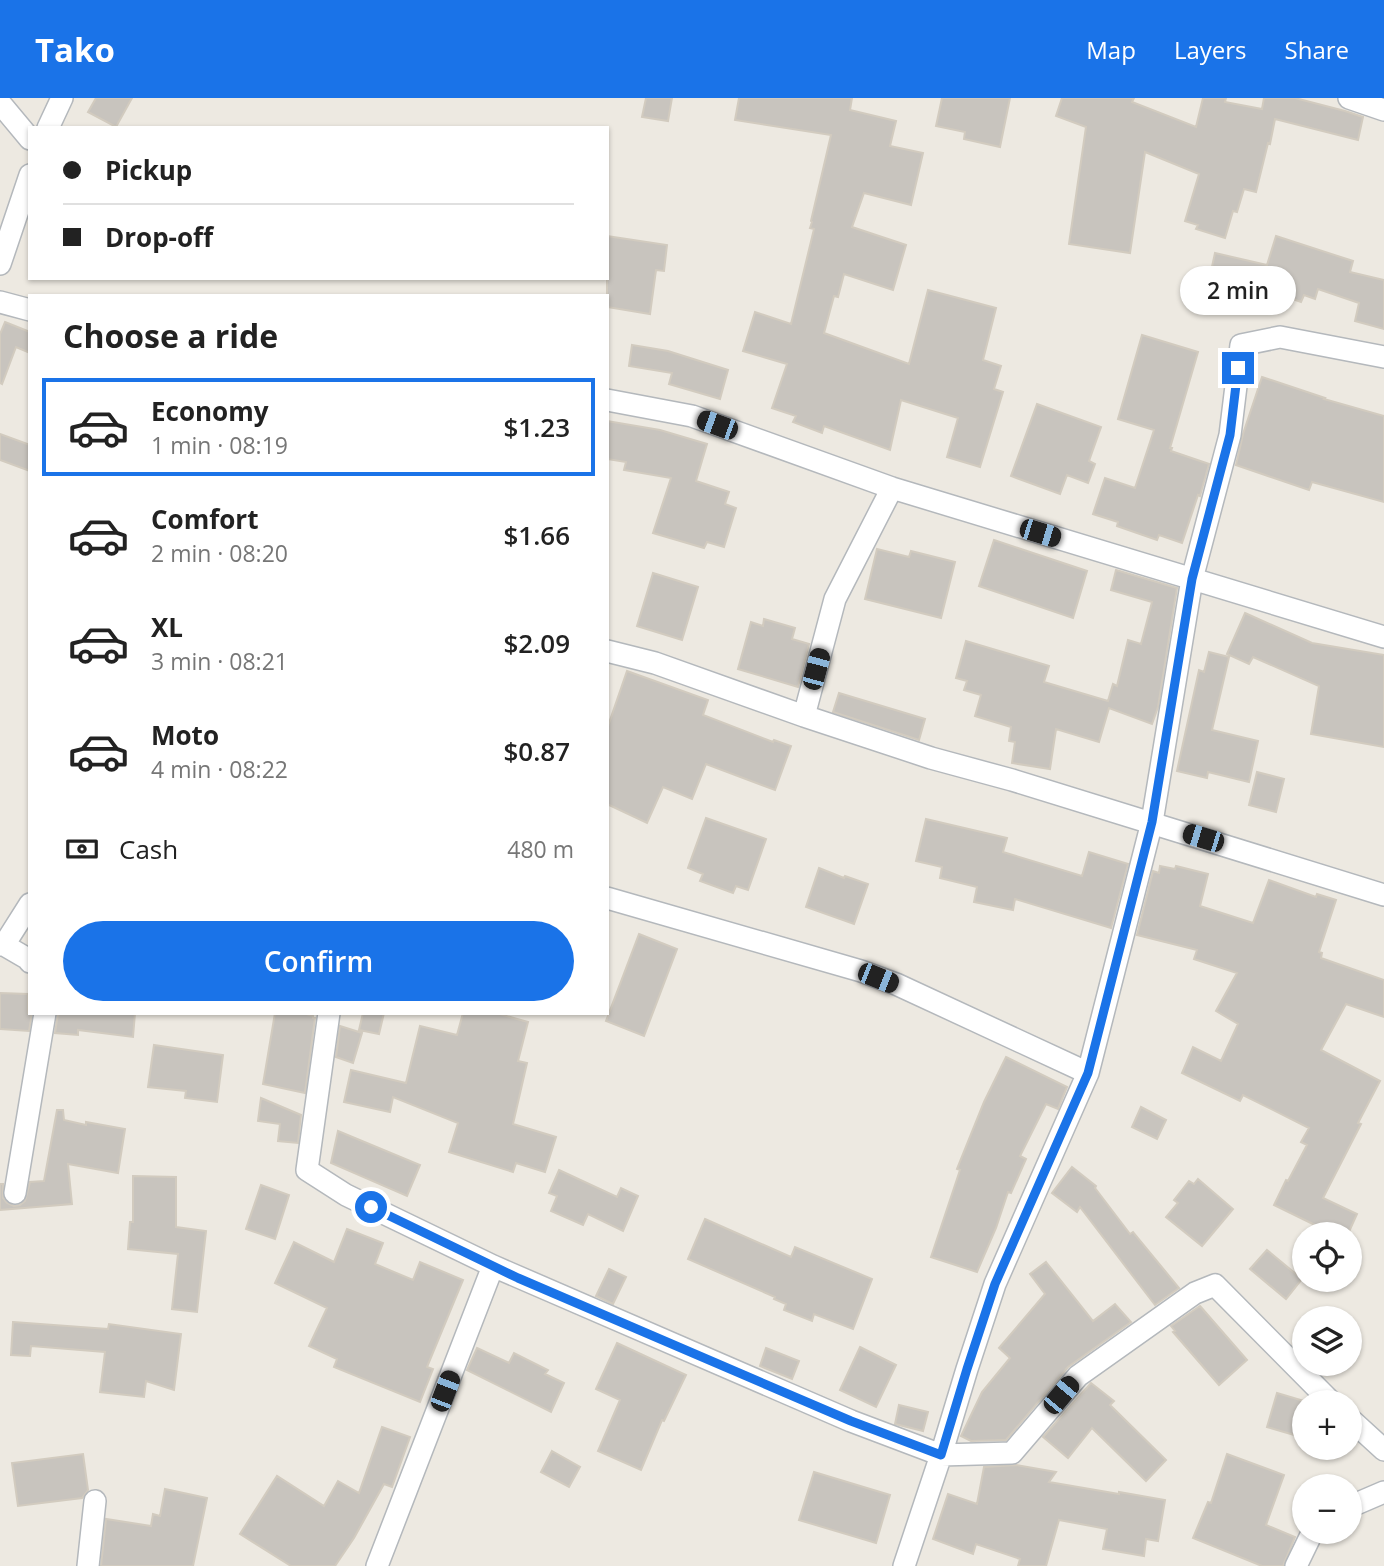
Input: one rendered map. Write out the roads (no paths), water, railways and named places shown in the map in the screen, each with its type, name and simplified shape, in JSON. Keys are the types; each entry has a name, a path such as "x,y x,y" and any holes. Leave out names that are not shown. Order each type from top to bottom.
{"street":[{"path":"49,126 62,98"},
{"path":"1349,98 1384,110"},
{"path":"0,103 28,137"},
{"path":"0,264 28,181"},
{"path":"0,302 28,309"},
{"path":"904,1566 995,1284 1088,1073 1152,822 1192,579 1230,435 1241,345 1280,337 1384,357"},
{"path":"609,400 692,415 892,488 1384,637"},
{"path":"804,716 835,598 892,488"},
{"path":"609,652 655,663 931,758 1152,822 1384,895"},
{"path":"609,899 861,971 896,984 1088,1073"},
{"path":"28,907 2,945 28,959"},
{"path":"15,1193 45,1015"},
{"path":"329,1015 307,1170 346,1195 493,1266 851,1421 941,1455 1012,1453 1078,1376 1195,1293 1215,1285 1318,1390"},
{"path":"377,1566 493,1266"},
{"path":"1362,1430 1384,1450"},
{"path":"1362,1501 1384,1492"},
{"path":"88,1566 95,1501"},
{"path":"1296,1566 1307,1544"}]}
